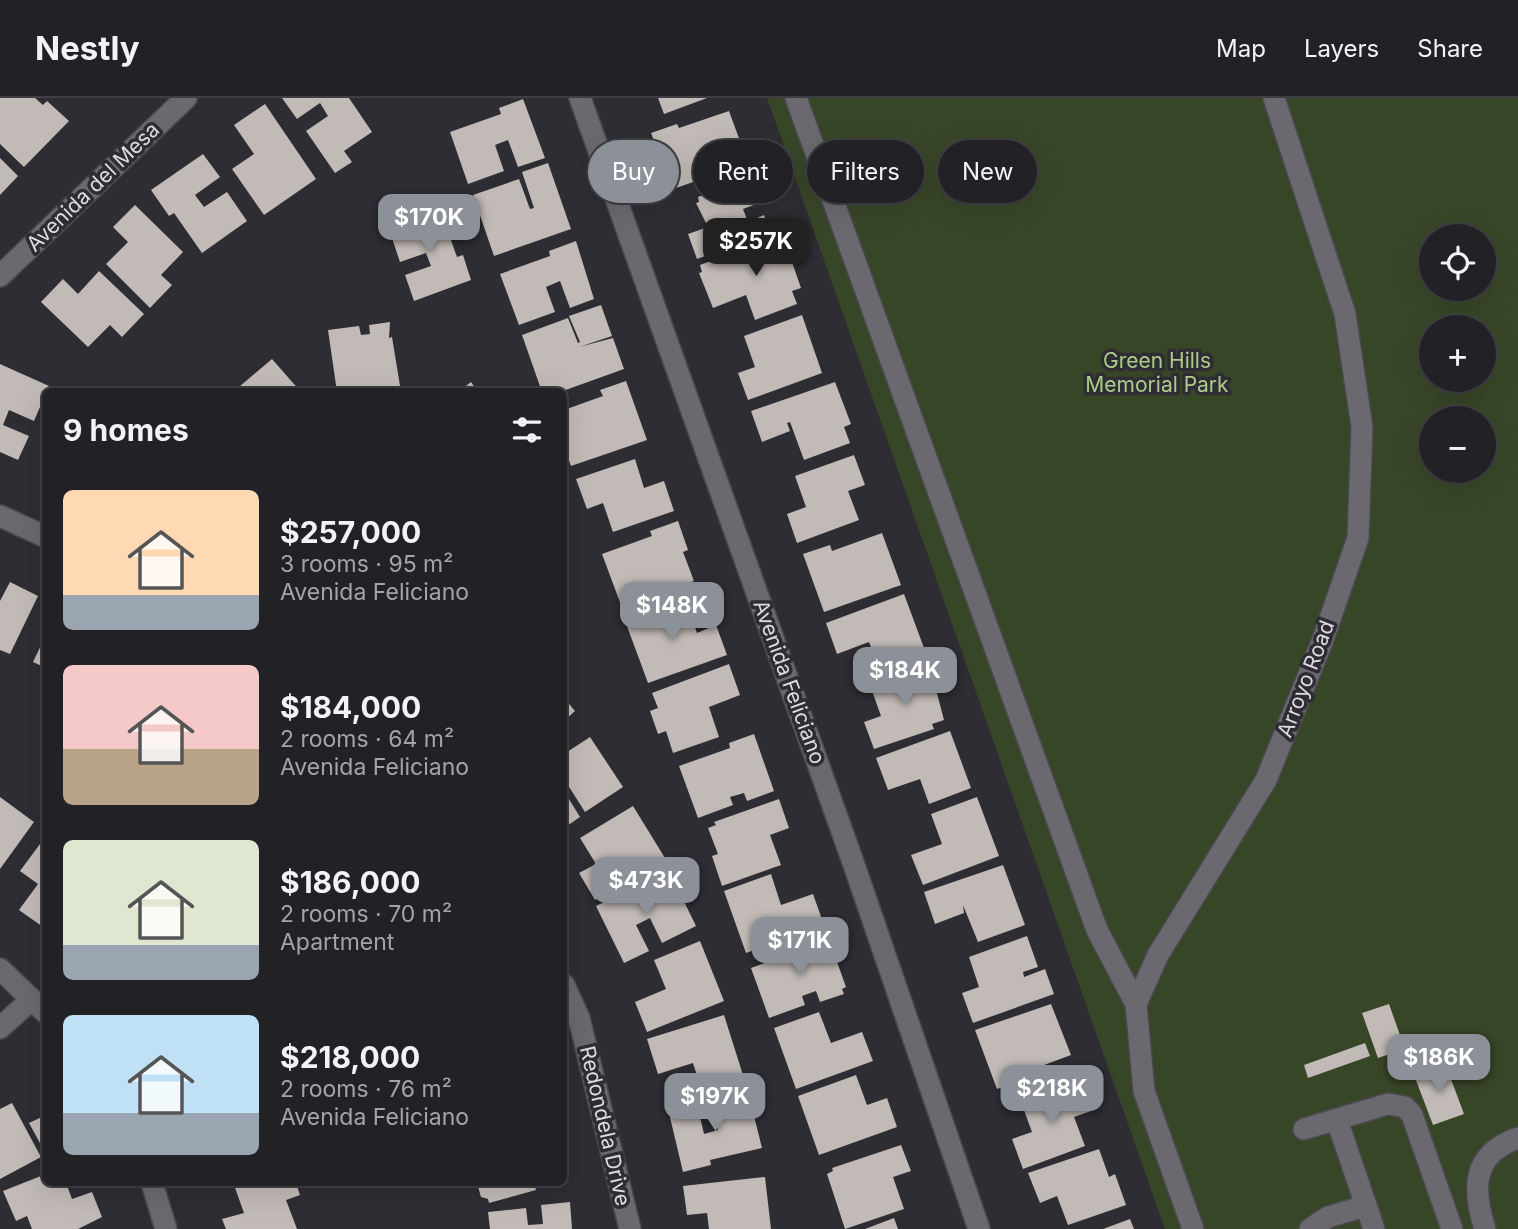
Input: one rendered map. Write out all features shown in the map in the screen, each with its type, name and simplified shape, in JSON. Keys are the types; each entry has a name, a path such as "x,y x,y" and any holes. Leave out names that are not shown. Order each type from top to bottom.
{"street":[{"name":"Avenida del Mesa","path":"0,275 186,98"},
{"name":"Avenida Feliciano","path":"580,98 849,849 979,1229"},
{"path":"796,98 1097,930 1136,1004"},
{"name":"Arroyo Road","path":"1194,1229 1144,1091 1136,1004 1158,955 1266,780 1322,642 1358,538 1362,427 1345,314 1274,98"},
{"path":"0,516 42,535"},
{"path":"0,969 39,1006 0,1028"},
{"name":"Redondela Drive","path":"567,991 579,1017 629,1229"},
{"path":"1304,1129 1388,1104 1405,1108 1412,1115 1452,1229"},
{"path":"1337,1119 1364,1206 1374,1229"},
{"path":"1485,1229 1477,1198 1478,1175 1485,1160 1510,1141"},
{"path":"153,1186 166,1229"},
{"path":"1310,1229 1328,1217 1364,1206"}],"green space":[{"name":"Green Hills Memorial Park","path":"767,98 1518,98 1518,1229 1165,1229 793,172 793,140 782,140"}],"building":[{"path":"0,98 35,98 43,105 47,101 69,121 24,167 0,144"},
{"path":"282,98 349,98 372,132 344,151 352,162 335,173 306,131 328,116 320,103 297,119"},
{"path":"658,98 707,98 664,114"},
{"path":"523,99 545,158 518,167 508,140 495,145 504,171 468,184 450,132 501,114 499,108"},
{"path":"265,104 316,179 264,215 232,169 254,154 234,125"},
{"path":"729,111 740,140 693,140 693,182 679,187 679,140 654,140 651,133 677,124 679,128"},
{"path":"203,154 220,177 195,195 204,207 227,192 247,221 202,253 174,213 169,216 151,190"},
{"path":"0,158 18,176 0,195"},
{"path":"548,163 571,229 494,256 473,195 519,179 530,209 534,208 522,172"},
{"path":"696,203 759,203 743,209 748,222 764,215 770,232 697,259 688,234 708,227"},
{"path":"135,205 183,252 161,275 172,285 150,308 106,264 128,242 113,227"},
{"path":"439,207 457,257 463,255 471,280 414,301 405,275 431,266 426,253 400,262 388,226"},
{"path":"793,233 802,258 792,262 801,288 792,291 797,304 755,320 746,295 713,308 699,273 702,272 700,265 727,255 730,263 764,250 762,244"},
{"path":"576,241 594,299 570,308 560,281 546,287 555,312 519,325 500,274 550,256 549,251"},
{"path":"99,271 144,314 122,337 110,325 88,347 41,302 63,279 78,294"},
{"path":"601,305 612,336 579,347 613,338 624,369 567,389 541,388 522,335 568,318 578,343 580,342 569,316"},
{"path":"802,315 822,373 748,400 738,373 755,367 744,336"},
{"path":"390,322 389,338 392,337 400,388 336,388 328,330 359,326 361,335 370,334 369,325"},
{"path":"272,359 297,388 238,388"},
{"path":"0,364 49,386 42,388 42,402 34,421 9,410 3,425 29,436 18,460 0,452"},
{"path":"626,381 647,440 571,466 567,455 567,409 603,396 600,390"},
{"path":"471,382 475,388 463,388"},
{"path":"835,382 851,424 844,427 850,443 804,460 790,422 787,423 790,431 762,442 751,411"},
{"path":"854,455 865,485 848,491 859,520 797,543 787,514 806,507 795,476"},
{"path":"635,459 644,488 664,481 674,511 613,532 603,503 587,509 576,479"},
{"path":"678,521 688,550 683,552 694,581 621,605 602,554 652,536 650,531"},
{"path":"882,533 901,585 824,612 803,554 830,545 832,551"},
{"path":"10,582 38,596 10,654 0,650 0,601"},
{"path":"904,594 927,656 881,673 869,642 837,654 826,623"},
{"path":"686,603 697,633 716,625 727,655 648,683 624,618 641,612 643,618"},
{"path":"42,643 42,666 33,662"},
{"path":"929,663 944,720 932,724 934,729 874,749 864,722 881,716 870,685"},
{"path":"729,664 740,695 709,707 719,737 673,753 666,731 658,734 650,711 658,708 652,693"},
{"path":"567,702 575,711 567,718"},
{"path":"950,731 971,788 929,804 920,779 888,790 876,758"},
{"path":"754,734 774,791 747,801 744,793 730,797 733,805 698,818 679,766 730,748 729,743"},
{"path":"590,737 623,787 585,812 567,784 567,752"},
{"path":"567,796 580,817 567,826"},
{"path":"0,797 34,822 0,869"},
{"path":"977,797 999,856 923,885 911,855 942,844 931,814"},
{"path":"779,799 789,828 770,835 781,865 722,886 712,856 718,854 708,828 716,825 714,822"},
{"path":"633,806 665,858 595,900 579,873 596,864 580,838"},
{"path":"40,844 42,845 42,926 19,910 38,884 20,871"},
{"path":"1003,865 1025,925 978,942 963,905 964,913 935,924 924,892"},
{"path":"771,874 781,905 813,894 824,925 746,953 724,891"},
{"path":"662,875 665,880 672,877 696,926 662,943 650,918 636,925 649,951 624,963 596,906 621,894 624,900 649,888 646,883"},
{"path":"827,934 846,987 842,989 844,994 820,1002 816,991 802,996 805,1005 769,1018 751,968 787,955 801,948 799,944"},
{"path":"1027,936 1038,967 1023,972 1024,977 1045,969 1054,994 973,1023 962,993 979,987 969,957"},
{"path":"700,941 724,1001 647,1032 635,1002 666,989 654,960"},
{"path":"1051,1004 1071,1055 1020,1074 1022,1080 997,1089 975,1030"},
{"path":"1389,1004 1405,1049 1378,1058 1362,1013"},
{"path":"819,1012 831,1043 862,1032 873,1061 796,1089 774,1028"},
{"path":"724,1015 743,1075 701,1088 693,1063 658,1074 647,1039"},
{"path":"1365,1043 1370,1056 1308,1078 1304,1065"},
{"path":"1445,1063 1464,1114 1433,1125 1414,1075"},
{"path":"856,1075 867,1105 887,1098 897,1127 819,1155 798,1096"},
{"path":"1080,1080 1091,1111 1074,1117 1085,1146 1023,1169 1012,1139 1032,1132 1021,1102"},
{"path":"749,1096 762,1148 710,1160 711,1165 683,1172 669,1113 697,1104 704,1134 718,1130 712,1104"},
{"path":"12,1103 41,1157 0,1179 0,1109"},
{"path":"42,1117 42,1147 29,1123"},
{"path":"901,1145 911,1171 893,1177 904,1209 845,1229 827,1174 833,1171 832,1168"},
{"path":"1099,1149 1109,1177 1115,1174 1126,1205 1068,1225 1057,1196 1040,1203 1028,1173"},
{"path":"42,1176 42,1186 67,1186 72,1199 92,1192 102,1217 78,1229 32,1229 27,1216 16,1221 3,1191"},
{"path":"765,1177 771,1229 709,1229 707,1213 687,1215 683,1186"},
{"path":"234,1186 297,1186 300,1195 286,1200 297,1229 226,1229 222,1219 244,1213"},
{"path":"478,1186 535,1186 536,1190 489,1203 488,1199 481,1197"},
{"path":"570,1202 572,1229 490,1229 488,1212 526,1208 528,1225 543,1224 541,1205"},
{"path":"894,1218 898,1229 865,1229"},
{"path":"1130,1219 1134,1229 1103,1229"}]}
